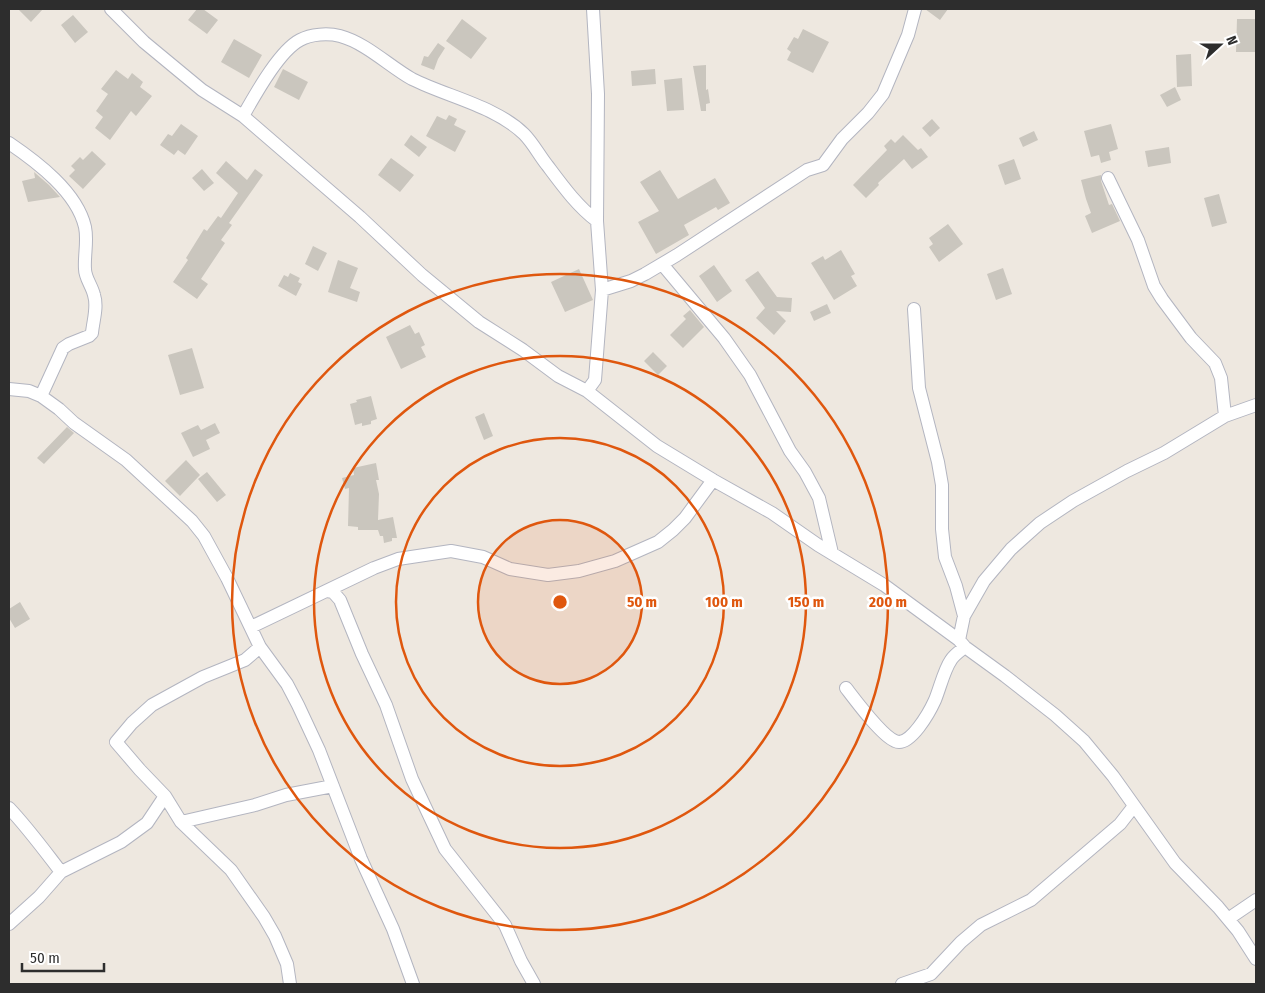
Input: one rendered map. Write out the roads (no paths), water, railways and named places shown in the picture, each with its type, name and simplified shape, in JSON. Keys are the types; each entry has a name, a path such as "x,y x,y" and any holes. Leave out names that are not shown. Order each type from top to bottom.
{"street":[{"path":"111,9 144,42 202,90 243,116 360,217 422,275 478,322 523,350 558,376 587,391 657,446 712,480 772,513 884,585 1005,676 1084,740 1175,863 1228,919 1256,959"},
{"path":"587,391 595,380 602,290 598,221 598,94 593,9"},
{"path":"602,290 631,281 662,264 774,191 798,178 807,170 822,165 842,139 868,113 883,94 908,35 914,9"},
{"path":"243,116 271,72 290,47 300,40 315,36 330,34 341,36 356,43 414,79 463,99 511,124 524,134 585,211 598,221"},
{"path":"9,143 24,153 49,175 72,199 80,211 87,243 85,272 95,297 92,333 64,348 41,396"},
{"path":"1108,178 1138,240 1154,286 1162,300 1191,338 1215,363 1221,378 1225,416"},
{"path":"662,264 724,338 750,375 790,451 805,472 819,498 832,553"},
{"path":"846,688 859,706 888,737 896,742 904,742 913,736 929,710 950,661 962,644 964,616 945,556 942,529 942,485 919,388 914,310"},
{"path":"9,389 29,391 41,396 59,409 74,423 126,460 192,521 204,536 260,647 287,684 319,750 361,859 393,929 412,984"},
{"path":"964,616 984,581 1011,549 1040,523 1073,501 1127,470 1164,453 1225,416 1256,404"},
{"path":"251,627 374,568 398,559 451,552 483,557 510,569 548,574 595,567 615,561 658,542 685,518 712,480"},
{"path":"327,591 333,592 340,600 362,654 386,705 412,779 445,849 505,925 521,961 534,984"},
{"path":"260,647 245,660 203,677 152,705 132,723 116,742 165,796 181,822 231,870 275,936 286,964 290,984"},
{"path":"181,822 255,805 293,793 332,786"},
{"path":"9,924 40,897 61,872 121,842 147,823 165,796"},
{"path":"902,984 931,974 961,942 981,925 1031,900 1120,824 1134,806"},
{"path":"9,808 30,831 61,872"},
{"path":"1228,919 1256,900"}]}
